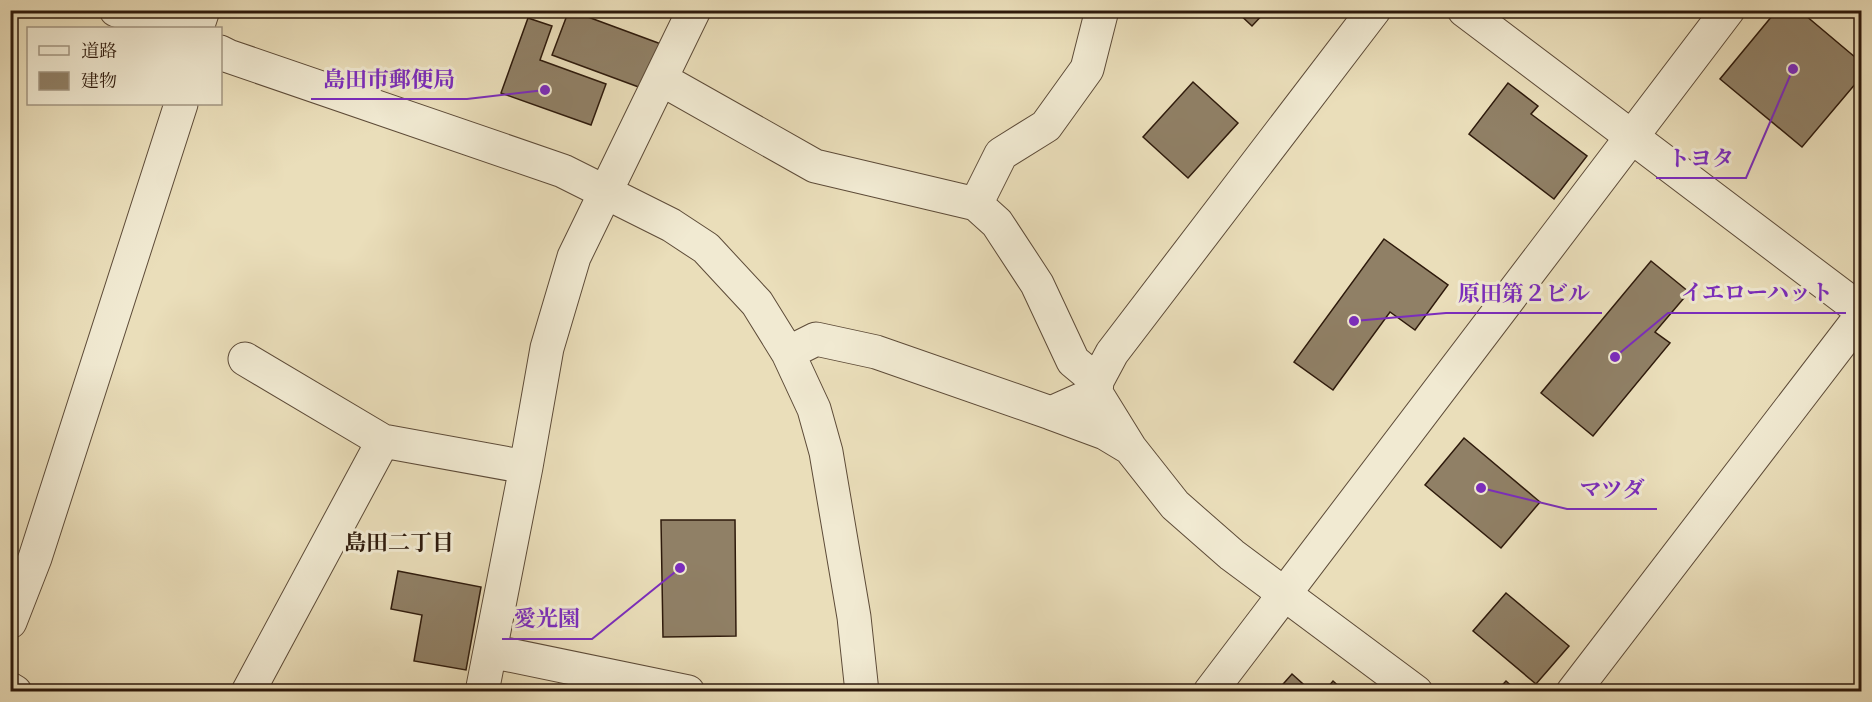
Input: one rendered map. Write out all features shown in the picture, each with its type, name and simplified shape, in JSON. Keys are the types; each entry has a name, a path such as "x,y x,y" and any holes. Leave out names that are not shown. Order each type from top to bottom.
{"street":[{"path":"116,10 174,27"},
{"path":"178,27 202,10"},
{"path":"482,692 547,348 574,257 694,10"},
{"path":"976,204 1001,154 1046,126 1086,69 1102,10"},
{"path":"1051,413 1096,387 1112,353 1374,10"},
{"path":"1464,10 1862,313 1573,692"},
{"path":"1210,692 1728,10"},
{"path":"222,53 563,171 671,225 706,248 757,303 788,353 814,409 826,452 854,617 862,692"},
{"path":"661,80 815,166 976,204 997,223 1037,284 1072,361 1096,387 1130,448 1175,505 1232,555 1416,692"},
{"path":"10,622 35,558 181,105"},
{"path":"788,353 816,339 876,352 1105,433 1130,448"},
{"path":"245,359 383,441 526,467"},
{"path":"248,692 383,441"},
{"path":"490,651 687,692"},
{"path":"10,689 15,692"}],"building":[{"path":"569,10 661,44 644,89 552,55"},
{"path":"1235,10 1267,10 1252,26"},
{"path":"1777,10 1799,10 1862,63 1862,76 1802,147 1720,79"},
{"path":"528,18 552,26 540,60 606,84 591,125 501,93"},
{"path":"1193,82 1238,123 1188,178 1143,137"},
{"path":"1508,83 1538,106 1531,114 1587,156 1554,199 1469,134"},
{"path":"1384,239 1448,285 1415,330 1390,312 1333,390 1294,362"},
{"path":"1651,261 1689,292 1655,332 1670,343 1593,436 1541,393"},
{"path":"1464,438 1540,502 1501,548 1425,485"},
{"path":"661,520 735,520 736,636 663,637"},
{"path":"398,571 481,587 466,670 414,661 422,615 391,609"},
{"path":"1506,593 1569,646 1536,684 1473,631"},
{"path":"1292,674 1312,692 1276,692"},
{"path":"1333,681 1345,692 1324,692"},
{"path":"1506,681 1518,692 1496,692"}],"place":[{"name":"トヨタ","path":"1793,69"},
{"name":"島田市郵便局","path":"545,90"},
{"name":"原田第２ビル","path":"1354,321"},
{"name":"イエローハット","path":"1615,357"},
{"name":"マツダ","path":"1481,488"},
{"name":"愛光園","path":"680,568"}],"district":[{"name":"島田二丁目","path":"399,545"}]}
